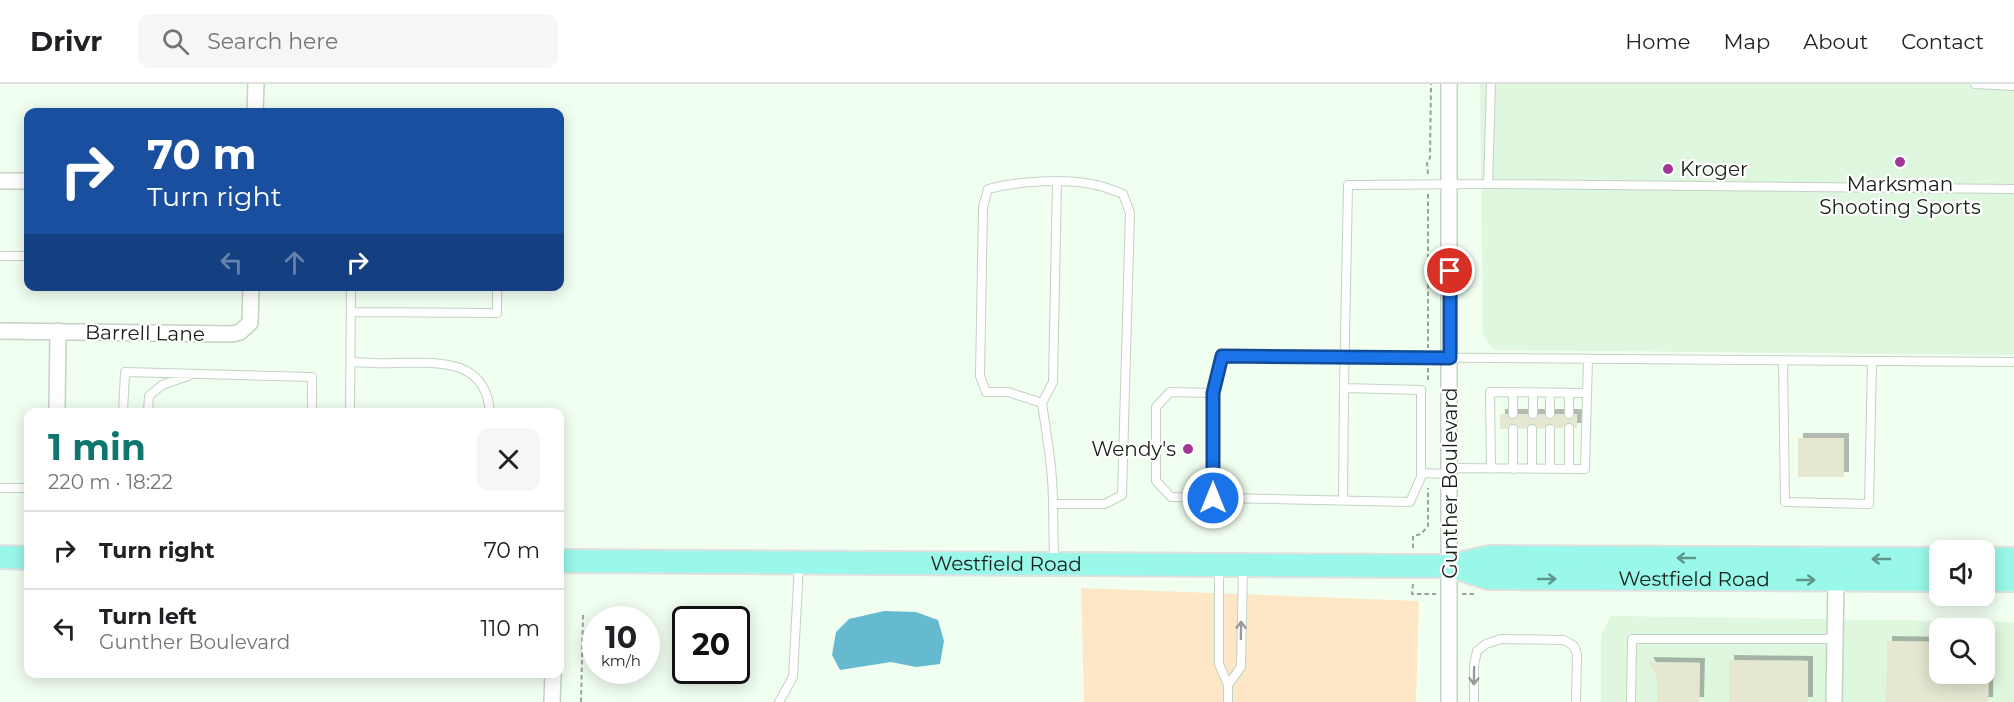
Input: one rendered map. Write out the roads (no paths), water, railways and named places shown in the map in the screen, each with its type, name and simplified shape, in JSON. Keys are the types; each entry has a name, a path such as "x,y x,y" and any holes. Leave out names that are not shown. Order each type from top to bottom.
{"main road":[{"path":"0,557 24,558"},
{"name":"Westfield Road","path":"564,561 1450,566 1490,557 1929,559"},
{"path":"1995,559 2014,559"},
{"name":"Westfield Road","path":"1450,566 1488,578 1929,580"},
{"path":"1995,580 2014,580"}],"street":[{"path":"255,108 256,84"},
{"name":"Gunther Boulevard","path":"1449,84 1449,702"},
{"path":"0,181 24,182"},
{"name":"Barrell Lane","path":"0,331 232,334 240,332 250,323 251,291"},
{"path":"57,408 58,331"},
{"path":"1834,702 1836,580"},
{"path":"552,702 553,678"}],"lane":[{"path":"1488,184 1491,84"},
{"path":"1974,84 2014,86"},
{"path":"1042,404 1008,392 986,392 980,376 983,207 988,189 1009,184 1057,182 1096,184 1124,194 1130,213 1122,495 1105,504 1053,504"},
{"path":"1054,564 1049,447 1042,404 1053,382 1057,182"},
{"path":"1343,501 1348,185 1488,184 2014,189"},
{"path":"0,256 24,256"},
{"path":"350,408 351,291"},
{"path":"351,312 497,313 497,291"},
{"path":"1213,498 1213,393 1222,356 2014,362"},
{"path":"1421,473 1491,469 1584,469 1588,359"},
{"path":"1783,360 1785,502 1869,504 1872,361"},
{"path":"351,362 432,362 454,365 481,382 488,396 490,408"},
{"path":"123,408 125,372 312,377 312,408"},
{"path":"148,408 149,396 162,385 192,374"},
{"path":"1213,393 1170,392 1156,407 1155,481 1171,497 1410,502 1421,473 1421,390 1344,388"},
{"path":"1491,469 1490,392 1587,393"},
{"path":"1513,393 1513,414"},
{"path":"1533,393 1533,414"},
{"path":"1550,393 1550,414"},
{"path":"1569,393 1569,414"},
{"path":"1569,428 1569,469"},
{"path":"1513,429 1513,469"},
{"path":"1532,429 1532,469"},
{"path":"1550,429 1550,469"},
{"path":"0,488 24,488"},
{"path":"782,701 793,678 799,562"},
{"path":"1219,566 1219,664 1228,685 1228,702"},
{"path":"1228,685 1240,667 1243,566"},
{"path":"1474,702 1474,665 1478,651 1486,644 1501,639 1564,640 1574,646 1577,654 1576,702"},
{"path":"1631,702 1632,639 1835,639"}],"water":[{"path":"884,611 916,612 938,620 944,641 940,664 916,667 891,662 840,670 832,655 836,632 849,619"}],"place":[{"name":"Marksman Shooting Sports","path":"1900,162"},
{"name":"Kroger","path":"1668,169"},
{"name":"Wendy's","path":"1188,449"}]}
